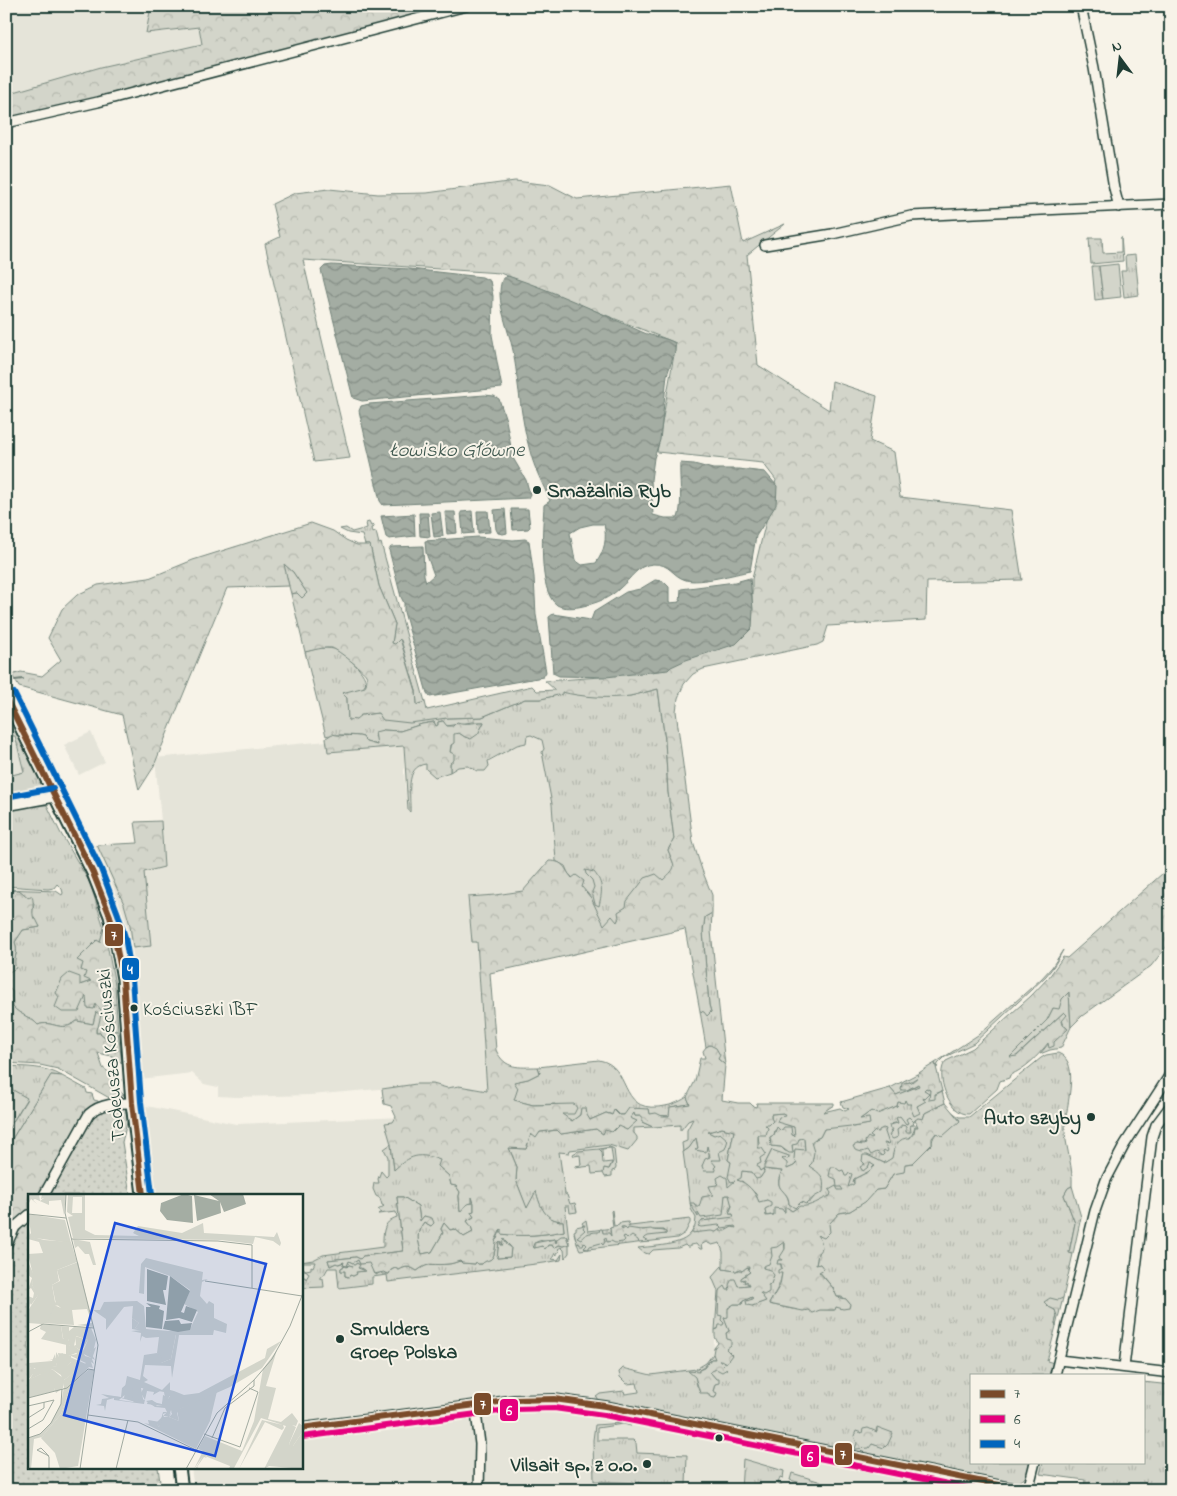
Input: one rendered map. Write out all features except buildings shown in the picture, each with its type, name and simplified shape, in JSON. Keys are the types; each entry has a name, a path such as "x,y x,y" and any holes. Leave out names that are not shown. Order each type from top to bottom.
{"main road":[{"name":"Tadeusza Kościuszki","path":"6,697 93,873 104,898 116,939 122,979 132,1103 144,1194"},
{"path":"179,1468 182,1490"}],"street":[{"path":"6,123 107,99 466,6"},
{"path":"1082,6 1119,207"},
{"path":"765,245 832,234 910,216 1171,204"},
{"path":"6,806 55,797"},
{"path":"1055,1374 1094,1215 1106,1180 1125,1144 1171,1073"},
{"path":"45,1194 89,1114 95,1108 105,1105 132,1103"},
{"path":"1124,1368 1152,1137 1156,1125 1171,1104"},
{"path":"6,1246 15,1228 28,1216"},
{"path":"1059,1360 1171,1373"},
{"path":"302,1428 536,1398 577,1401 1024,1490"},
{"path":"475,1405 480,1444 479,1490"},
{"path":"1028,1490 1034,1464"}],"shaded area":[{"path":"6,6 355,6 6,105"},
{"path":"6,724 12,736 38,791 6,797"},
{"path":"91,732 105,762 79,775 64,745"},
{"path":"531,734 542,740 544,749 552,804 556,861 549,861 524,891 468,898 472,942 477,942 488,1091 459,1086 447,1088 433,1084 416,1084 310,1095 236,1097 218,1096 218,1087 204,1084 192,1073 131,1080 119,951 80,846 163,842 155,758 327,741 328,752 404,746 404,775 409,811 411,802 409,787 412,773 420,764 426,763 446,775 458,767 468,766 477,771 488,762 517,745 526,743 527,736"},
{"path":"132,1103 236,1124 499,1113 751,1118 723,1252 722,1266 716,1275 718,1291 713,1354 706,1363 696,1369 651,1375 627,1368 619,1374 620,1377 624,1382 637,1383 639,1392 625,1394 624,1391 599,1402 554,1399 302,1428 302,1194 143,1194"},
{"path":"539,1406 572,1408 770,1450 993,1490 530,1490 475,1488 474,1490 194,1490 191,1468 302,1468 302,1434"}],"green space":[{"path":"151,6 457,6 142,88 6,119 6,104 10,104 14,92 101,67 202,44 199,27 146,33"},
{"path":"515,181 550,185 577,199 731,184 743,243 785,224 747,255 758,365 829,410 832,381 877,396 870,441 894,452 900,497 1011,510 1022,580 927,582 926,620 828,626 823,642 817,645 703,669 693,674 684,684 678,698 676,711 693,842 712,895 712,913 705,917 703,932 711,1012 707,1016 704,1012 700,1011 685,929 490,973 496,1050 508,1064 519,1067 538,1067 540,1073 528,1079 514,1082 518,1088 514,1100 533,1105 574,1104 577,1108 574,1114 562,1114 572,1121 580,1115 581,1108 586,1108 590,1120 606,1113 612,1115 614,1110 619,1115 624,1115 629,1108 649,1109 650,1114 656,1113 662,1116 669,1116 670,1107 690,1104 687,1097 695,1081 700,1058 705,1058 703,1051 710,1045 716,1048 720,1055 718,1059 725,1065 722,1100 750,1103 756,1107 757,1103 834,1103 834,1105 823,1112 840,1108 845,1111 849,1109 843,1107 841,1102 890,1088 896,1095 919,1086 918,1084 907,1090 901,1090 902,1083 912,1082 918,1077 917,1074 935,1063 942,1091 935,1094 935,1099 929,1100 930,1090 926,1088 924,1090 929,1093 923,1099 926,1101 917,1106 920,1113 914,1116 911,1104 907,1104 905,1100 904,1103 898,1102 897,1106 877,1114 871,1111 860,1119 869,1118 870,1124 824,1129 820,1137 811,1142 814,1152 812,1163 809,1166 817,1171 823,1179 823,1192 806,1204 801,1202 795,1208 789,1204 786,1195 780,1187 779,1178 782,1171 764,1169 764,1166 772,1150 789,1156 788,1159 782,1159 787,1163 787,1169 794,1166 797,1163 794,1159 795,1149 805,1150 804,1138 799,1139 797,1144 792,1145 793,1153 789,1153 781,1147 771,1146 770,1137 774,1135 777,1127 781,1131 784,1127 791,1127 792,1135 795,1136 794,1127 777,1122 779,1117 785,1116 783,1113 771,1114 773,1121 769,1125 765,1125 768,1128 766,1135 758,1135 758,1148 762,1148 766,1154 760,1158 761,1163 757,1165 760,1171 763,1169 764,1172 760,1178 756,1179 751,1172 742,1171 741,1178 737,1180 751,1188 759,1202 767,1200 771,1202 771,1206 765,1209 766,1216 774,1215 774,1208 782,1209 785,1212 785,1206 792,1211 800,1206 808,1206 815,1203 830,1196 829,1190 836,1186 838,1190 843,1190 841,1187 837,1187 836,1179 829,1176 831,1167 835,1167 840,1171 843,1170 845,1176 849,1173 852,1174 848,1187 854,1184 854,1179 875,1166 870,1163 863,1171 860,1167 865,1164 862,1161 863,1155 884,1163 892,1158 897,1144 902,1139 910,1138 914,1133 915,1127 918,1127 915,1120 918,1118 923,1119 925,1113 945,1103 960,1121 943,1136 936,1133 932,1138 932,1144 913,1163 905,1164 904,1172 893,1174 884,1189 876,1190 865,1202 850,1211 839,1213 829,1224 830,1232 824,1238 817,1235 821,1241 822,1248 818,1253 816,1265 820,1264 824,1269 819,1272 833,1288 837,1297 846,1299 850,1304 849,1308 836,1307 835,1310 820,1310 812,1313 808,1310 803,1311 769,1304 780,1285 782,1273 778,1273 778,1270 782,1268 781,1264 777,1264 778,1260 782,1260 780,1257 785,1249 785,1243 771,1248 772,1256 769,1264 763,1266 763,1268 770,1270 774,1275 771,1284 768,1285 769,1292 764,1295 760,1293 766,1301 752,1306 747,1305 746,1301 753,1299 752,1297 743,1301 742,1304 734,1304 728,1308 728,1317 724,1318 729,1331 726,1333 727,1339 731,1340 731,1345 726,1349 732,1355 726,1363 721,1360 719,1361 727,1369 722,1372 716,1369 710,1372 716,1379 719,1379 719,1383 715,1384 713,1391 717,1393 715,1398 710,1397 708,1393 700,1393 695,1377 688,1371 699,1372 711,1359 715,1359 713,1354 714,1348 718,1343 715,1337 715,1330 724,1323 721,1320 722,1316 718,1315 719,1291 725,1286 727,1290 730,1290 729,1285 732,1279 735,1279 738,1286 749,1285 747,1281 744,1283 745,1279 741,1280 741,1278 750,1272 748,1270 749,1267 742,1271 739,1269 736,1271 723,1269 723,1252 720,1243 712,1245 706,1242 701,1245 702,1249 696,1244 690,1245 690,1247 685,1245 678,1248 653,1250 649,1254 644,1253 638,1248 674,1243 681,1241 691,1233 716,1232 720,1229 720,1231 725,1231 732,1227 736,1228 735,1226 722,1228 719,1225 698,1226 702,1221 734,1217 733,1214 729,1214 732,1206 729,1195 725,1195 723,1215 701,1218 698,1213 698,1217 690,1203 694,1203 696,1207 699,1207 702,1197 713,1195 709,1186 717,1185 717,1178 722,1175 727,1178 728,1187 735,1181 731,1182 728,1177 731,1162 728,1160 734,1131 722,1128 708,1132 714,1135 720,1133 728,1140 725,1149 719,1152 721,1160 711,1160 716,1166 714,1168 716,1171 704,1171 702,1166 705,1159 710,1157 707,1146 706,1152 695,1150 698,1148 696,1138 689,1148 683,1152 682,1143 687,1141 687,1130 693,1119 688,1121 680,1131 680,1125 653,1127 642,1122 642,1116 635,1116 634,1113 630,1118 637,1121 627,1130 618,1126 612,1132 605,1130 603,1134 596,1129 561,1134 557,1130 540,1132 536,1138 531,1134 526,1149 509,1148 517,1167 516,1180 527,1208 536,1191 544,1212 552,1218 563,1221 564,1231 517,1235 501,1234 501,1229 495,1241 493,1257 482,1264 476,1262 475,1264 462,1263 460,1261 450,1264 429,1265 417,1271 408,1267 399,1270 395,1268 389,1274 384,1272 374,1274 369,1263 360,1264 358,1260 353,1263 349,1261 347,1266 343,1265 344,1262 330,1266 328,1260 356,1257 360,1259 363,1256 403,1251 397,1197 403,1197 418,1206 420,1221 424,1216 432,1218 434,1223 431,1226 424,1222 419,1230 422,1254 432,1252 443,1233 441,1229 444,1223 450,1230 455,1229 464,1237 473,1232 467,1221 474,1217 471,1212 474,1211 472,1197 472,1203 467,1204 460,1212 460,1192 456,1186 451,1185 449,1176 438,1166 440,1160 426,1156 415,1156 394,1170 391,1144 385,1123 393,1122 396,1117 391,1106 384,1104 382,1089 416,1084 433,1084 447,1088 459,1086 487,1091 477,942 472,942 468,897 523,891 549,861 554,861 564,866 572,878 576,875 584,881 582,887 591,898 604,925 612,916 617,922 619,918 618,912 626,907 627,901 645,878 656,874 663,880 671,872 674,866 668,850 674,839 668,792 665,740 658,689 630,696 614,697 587,696 562,692 562,694 541,699 525,699 482,717 447,718 410,723 383,720 378,713 361,715 356,719 348,720 347,698 342,693 365,687 366,675 350,660 332,648 305,652 291,594 297,593 302,598 307,593 293,572 284,564 289,586 227,588 153,768 139,790 122,715 19,687 12,675 21,672 42,676 61,660 48,638 62,609 77,595 98,585 149,578 193,560 311,523 333,531 357,545 370,545 379,586 395,624 392,643 395,644 400,639 416,691 417,705 425,702 427,710 532,686 537,691 555,690 545,681 600,677 752,609 752,579 776,480 763,463 657,452 676,343 500,273 303,260 350,458 314,462 265,244 280,237 272,204 295,193 329,189 378,194 427,193"},
{"path":"1121,237 1123,261 1091,264 1089,238 1102,238 1103,253 1121,252"},
{"path":"1135,255 1139,295 1124,297 1121,271 1126,271 1125,256"},
{"path":"1118,264 1121,297 1103,299 1099,266"},
{"path":"1092,266 1099,266 1103,299 1095,300"},
{"path":"369,522 371,526 374,525 371,528 372,533 376,532 379,544 381,543 425,702 417,705 416,691 401,640 395,645 392,643 395,624 379,586 370,545 365,545 362,535 348,533 340,529 346,528 352,532 367,528 366,523"},
{"path":"283,563 293,572 307,593 302,598 297,593 291,594"},
{"path":"319,648 338,651 355,664 364,676 364,687 347,698 348,720 361,715 378,713 447,718 482,717 525,699 541,699 561,694 562,692 630,696 658,689 665,740 668,792 674,839 668,850 675,867 673,873 626,907 617,922 603,926 591,898 568,873 565,866 556,861 552,804 542,752 544,749 542,740 531,735 527,736 526,743 517,745 488,761 489,766 485,771 477,771 468,766 458,767 450,772 450,752 454,733 459,733 465,737 478,734 484,722 446,726 443,721 438,722 438,726 434,722 400,731 383,730 375,736 378,741 377,745 366,742 360,736 326,736 305,652"},
{"path":"6,707 45,784 39,796 6,802 6,771 8,776 24,772 15,736 12,736 6,724"},
{"path":"443,721 447,726 453,726 457,722 484,722 478,734 471,739 459,733 454,734 454,743 451,745 450,752 454,754 454,760 450,763 450,772 435,777 426,769 426,764 414,770 410,783 410,812 408,810 404,746 328,752 326,738 332,734 360,736 366,742 377,745 375,732 383,730 400,731 434,722 436,726 438,722"},
{"path":"31,805 47,805 60,832 90,883 104,928 100,942 78,960 84,963 86,972 92,981 79,985 68,973 95,1003 116,1004 118,1031 112,1031 109,1040 100,1033 96,1033 96,1012 93,1024 77,1021 66,1026 38,1025 12,1007 12,991 7,988 9,972 16,953 15,942 23,930 40,927 32,915 34,903 19,890 6,891 6,889 56,891 62,895 63,893 57,884 54,888 48,889 6,886 6,810"},
{"path":"161,821 164,867 144,872 151,946 133,948 130,925 124,904 97,845 138,843 135,822"},
{"path":"1171,866 1171,941 1151,966 1082,1016 1071,1027 1069,992 1062,999 1059,1009 1053,1008 1047,1020 1010,1057 1017,1056 1064,1012 1067,1015 1062,1021 1063,1025 1068,1029 1054,1042 1054,1046 1049,1048 1048,1043 1026,1066 1010,1075 1009,1078 1000,1081 997,1089 969,1114 962,1113 955,1108 943,1084 943,1067 946,1061 973,1048 1031,996 1049,977 1063,957 1067,958"},
{"path":"585,870 594,872 601,884 599,906 595,904 592,880"},
{"path":"19,890 29,898 32,896 33,916 40,927 23,930 15,942 16,968 9,972 7,987 12,991 13,1007 38,1025 66,1026 77,1021 93,1024 96,1012 101,1015 96,1033 100,1033 108,1040 112,1031 118,1031 122,1063 112,1056 98,1053 103,1068 118,1079 118,1090 124,1095 113,1100 58,1069 40,1065 6,1063 6,891"},
{"path":"712,913 711,931 725,1065 718,1059 710,1045 706,1047 700,1011 711,1012 703,932 705,917"},
{"path":"104,928 115,985 116,1004 106,1005 101,1010 96,1004 94,1009 87,1008 86,996 79,1012 62,1012 55,1007 59,997 56,993 62,979 69,973 80,977 80,985 91,981 84,978 86,972 81,970 83,963 77,960 97,940 100,942"},
{"path":"1063,950 1055,964 1046,976 974,1043 945,1057 938,1064 937,1068 935,1063 978,1035 1041,979 1052,967"},
{"path":"1069,991 1071,1027 1061,1048 1040,1054 1049,1043 1054,1042 1067,1028 1062,1021 1064,1012 958,1110 954,1108 1047,1020 1053,1008"},
{"path":"1058,1053 1065,1058 1069,1066 1071,1077 1065,1133 1071,1165 1072,1186 1068,1188 1064,1195 1075,1223 1069,1252 1073,1254 1063,1298 1049,1307 1055,1310 1057,1316 1047,1361 1054,1363 1052,1374 970,1374 970,1464 1031,1464 1024,1478 1018,1482 1000,1481 599,1402 596,1397 600,1394 624,1391 625,1394 639,1392 637,1383 627,1384 620,1377 619,1372 623,1368 651,1375 696,1369 706,1363 713,1354 715,1359 711,1359 699,1372 695,1373 697,1386 713,1392 716,1379 710,1372 718,1365 725,1350 726,1333 729,1331 724,1319 728,1308 734,1304 742,1304 743,1301 752,1297 752,1306 765,1301 759,1293 767,1285 763,1269 770,1248 784,1242 785,1249 782,1260 778,1260 782,1271 780,1282 769,1304 792,1309 834,1310 836,1307 850,1304 844,1298 837,1297 833,1288 819,1271 823,1269 820,1264 816,1266 818,1253 816,1234 839,1213 850,1211 864,1202 876,1190 884,1189 893,1174 905,1164 913,1163 932,1144 938,1132 960,1120 953,1114 853,1190 753,1228 689,1237 695,1226 696,1218 691,1209 683,1152 689,1148 696,1137 698,1148 696,1149 701,1151 707,1145 709,1152 709,1157 702,1166 714,1168 711,1159 714,1135 707,1132 722,1128 734,1131 728,1160 742,1171 751,1172 760,1178 764,1172 763,1169 760,1171 756,1165 759,1144 758,1135 771,1118 771,1114 783,1113 786,1116 782,1123 794,1127 796,1136 775,1130 774,1135 770,1137 771,1146 781,1147 785,1151 793,1153 792,1145 804,1137 805,1151 794,1166 787,1169 783,1158 772,1150 764,1166 770,1170 782,1171 779,1182 789,1204 810,1202 814,1197 809,1154 814,1141 820,1137 824,1129 848,1119 853,1127 869,1124 859,1120 871,1111 877,1113 897,1106 898,1102 905,1100 918,1110 917,1106 925,1101 923,1099 928,1093 924,1090 926,1088 930,1090 931,1094 935,1095 942,1091 945,1103 925,1113 923,1119 915,1120 914,1122 909,1117 906,1124 903,1121 891,1124 893,1128 890,1132 897,1130 901,1124 906,1126 907,1132 909,1125 917,1125 919,1127 915,1127 910,1137 894,1149 893,1158 951,1111 959,1117 969,1117 1046,1055","holes":["880,1132 885,1150 877,1152 857,1144 866,1143","867,1155 884,1163 892,1159 855,1184 853,1182 854,1179 868,1172 875,1165 870,1162 868,1167 862,1170","742,1181 756,1194 759,1203 767,1200 764,1209 766,1216 785,1212 785,1207 792,1211 773,1218 702,1221 734,1218 729,1210 732,1206 730,1195 725,1195 722,1212 698,1212 696,1208 714,1195 718,1182 728,1187","877,1428 880,1446 872,1444 855,1448 863,1433 877,1432"]},
{"path":"599,1060 617,1070 630,1095 637,1102 645,1106 666,1106 687,1097 690,1104 671,1107 670,1116 650,1115 649,1109 623,1115 606,1113 590,1120 581,1109 580,1115 572,1121 561,1114 555,1104 533,1105 514,1100 513,1082 528,1079 540,1073 538,1067"},
{"path":"6,1066 42,1069 62,1076 51,1075 6,1149 6,1133 27,1099 6,1086"},
{"path":"917,1074 918,1077 908,1083 907,1090 919,1084 920,1086 896,1095 890,1088"},
{"path":"51,1075 62,1076 86,1089 87,1093 92,1094 94,1100 98,1101 98,1105 71,1146 66,1144 63,1147 42,1194 28,1194 28,1214 6,1242 6,1149"},
{"path":"6,1086 27,1098 6,1133"},
{"path":"414,1101 417,1103 413,1111 420,1114 429,1114 438,1109 463,1113 461,1122 455,1119 443,1119 442,1125 434,1124 434,1121 431,1120 429,1123 424,1121 421,1124 424,1129 435,1129 439,1136 449,1139 458,1131 459,1134 452,1142 459,1144 460,1148 453,1146 448,1149 438,1166 449,1176 451,1185 456,1186 460,1192 460,1211 467,1204 472,1203 471,1195 474,1211 471,1212 474,1217 467,1221 473,1232 464,1237 455,1229 450,1230 444,1223 441,1229 443,1233 432,1252 422,1254 419,1230 424,1222 431,1226 433,1223 432,1219 424,1216 420,1221 418,1206 403,1197 397,1197 403,1251 363,1256 360,1259 356,1257 328,1260 330,1266 344,1262 343,1265 347,1266 349,1261 353,1263 358,1260 360,1264 369,1262 376,1275 381,1272 382,1274 389,1274 395,1268 399,1270 408,1267 417,1271 429,1265 449,1264 460,1261 462,1263 475,1264 476,1261 478,1264 482,1264 493,1257 496,1242 494,1241 497,1239 501,1229 502,1234 518,1235 564,1231 563,1221 552,1219 544,1212 536,1192 527,1209 516,1180 517,1167 509,1148 526,1149 531,1134 536,1137 540,1132 558,1130 561,1134 596,1129 603,1134 605,1129 612,1132 618,1125 627,1130 636,1121 630,1118 634,1113 635,1116 642,1116 642,1122 653,1127 634,1128 637,1140 628,1151 609,1145 570,1150 569,1153 559,1152 565,1194 570,1204 575,1203 577,1212 570,1213 569,1206 565,1206 569,1240 564,1236 555,1243 555,1239 537,1242 533,1245 534,1248 543,1246 545,1249 548,1245 552,1245 554,1248 559,1245 568,1244 569,1241 569,1253 565,1258 564,1250 561,1247 558,1249 560,1251 557,1255 555,1253 552,1259 558,1260 562,1254 561,1260 388,1282 387,1275 372,1277 372,1284 339,1288 337,1268 328,1268 324,1275 320,1277 320,1279 323,1278 324,1287 302,1288 302,1278 305,1277 306,1279 309,1274 302,1268 306,1270 311,1269 315,1262 302,1262 313,1260 323,1255 383,1247 384,1229 388,1222 397,1217 396,1212 378,1214 381,1212 378,1210 384,1206 380,1198 376,1196 373,1189 374,1183 379,1183 378,1179 381,1171 386,1177 388,1175 388,1157 384,1149 391,1144 394,1170 402,1162 395,1158 393,1150 394,1141 412,1124 404,1110","holes":["504,1240 511,1247 510,1257 497,1258 500,1241 501,1246","357,1263 359,1265 357,1268 365,1271 355,1272 357,1274 353,1276 345,1276 345,1271 341,1271 341,1268 344,1266 347,1268 349,1265 353,1266"]},
{"path":"132,1103 122,1142 130,1194 46,1194 94,1112"},
{"path":"900,1116 906,1124 908,1123 906,1119 909,1117 914,1122 913,1125 910,1125 911,1132 906,1132 906,1126 901,1125 897,1130 898,1137 893,1139 889,1136 893,1129 890,1129 889,1125 898,1123 896,1118"},
{"path":"883,1128 886,1129 885,1132 889,1144 884,1143 888,1150 887,1152 883,1151 884,1154 882,1156 877,1152 871,1155 868,1150 862,1152 855,1150 853,1146 866,1144 865,1141 868,1137 873,1138 870,1136 875,1131 879,1132"},
{"path":"610,1147 614,1149 616,1168 612,1171 612,1176 605,1177 603,1168 609,1169 613,1162 611,1148 602,1149 602,1152 599,1149"},
{"path":"599,1149 602,1152 603,1163 612,1162 609,1169 604,1168 603,1173 592,1174 591,1166 575,1168 575,1166 581,1165 580,1155 574,1156 573,1154 578,1151"},
{"path":"1072,1186 1081,1217 1073,1254 1069,1253 1075,1223 1064,1195 1068,1188"},
{"path":"612,1210 614,1226 628,1222 630,1226 621,1227 622,1230 625,1228 627,1230 628,1228 651,1229 664,1231 666,1234 648,1236 643,1239 650,1242 639,1243 632,1236 628,1239 625,1236 623,1237 625,1240 623,1242 615,1243 607,1242 606,1238 604,1238 605,1242 603,1245 601,1243 590,1246 588,1249 584,1248 587,1245 584,1242 583,1245 577,1244 574,1231 576,1227 585,1225 583,1228 585,1230 577,1237 581,1239 587,1234 599,1232 600,1229 602,1229 603,1233 609,1233 611,1236 610,1228 613,1227"},
{"path":"28,1219 28,1468 158,1468 161,1490 6,1490 6,1250"},
{"path":"690,1219 685,1233 677,1238 580,1250 577,1244 579,1243 605,1242 604,1238 611,1241 624,1240 623,1237 625,1236 666,1234 663,1230 634,1230 611,1234 610,1237 582,1240 576,1238 576,1240 574,1233 582,1232 584,1226 582,1223 586,1220 588,1231"},
{"path":"561,1236 566,1236 569,1244 559,1245 554,1248 552,1245 548,1245 545,1249 542,1246 534,1248 534,1243 555,1239 556,1243 557,1239"},
{"path":"504,1239 507,1245 511,1247 510,1257 497,1258 499,1242 503,1245"},
{"path":"357,1263 360,1265 358,1268 366,1271 356,1272 357,1274 350,1275 349,1277 345,1276 345,1271 341,1271 341,1268 345,1266 353,1266"},
{"path":"722,1266 723,1269 736,1271 749,1267 750,1272 741,1278 749,1285 738,1286 727,1291 723,1316 724,1325 715,1330 718,1291 712,1277"},
{"path":"1050,1298 1058,1300 1063,1298 1056,1326 1057,1316 1055,1310 1044,1302"},
{"path":"1144,1382 1171,1385 1171,1490 1084,1490 1085,1480 1040,1474 1042,1464 1144,1464"},
{"path":"623,1423 631,1426 623,1424 597,1428 597,1440 633,1440 636,1443 637,1453 687,1455 686,1485 594,1481 593,1440 595,1425"},
{"path":"877,1427 893,1433 884,1448 872,1444 869,1448 855,1449 857,1443 854,1436 856,1431 862,1433 863,1429 868,1428 877,1432"},
{"path":"743,1459 784,1471 783,1478 780,1477 778,1484 782,1485 781,1490 741,1490"},
{"path":"792,1473 821,1482 820,1488 790,1480"}],"water":[{"path":"325,266 410,269 482,277 490,281 493,296 492,335 502,388 362,401 353,398 321,270"},
{"path":"508,276 542,288 642,332 675,343 675,352 667,375 660,440 654,458 651,480 653,515 665,518 678,518 681,499 680,463 694,464 713,469 765,472 777,486 776,505 756,536 750,571 708,580 692,581 677,576 659,564 653,564 638,570 616,592 593,603 566,608 557,605 551,598 546,587 542,543 544,505 550,501 534,464 524,427 514,356 501,306 500,286 503,278","holes":["604,524 604,544 599,558 596,563 582,565 575,560 570,533 580,527"]},
{"name":"Łowisko Główne","path":"485,395 494,396 499,399 506,420 513,458 526,480 530,494 528,498 383,505 380,501 359,411 361,406"},
{"path":"505,509 507,533 503,534 498,533 496,529 494,510"},
{"path":"511,509 528,509 530,527 528,529 513,530"},
{"path":"472,511 474,533 463,534 461,512"},
{"path":"477,511 488,511 490,532 478,533"},
{"path":"440,512 443,536 434,537 431,513"},
{"path":"445,512 455,512 457,533 447,534"},
{"path":"419,513 428,513 430,537 420,536"},
{"path":"414,514 415,536 389,539 386,537 381,516"},
{"path":"478,537 513,540 525,539 529,541 534,577 536,615 546,672 543,677 430,697 427,693 404,612 404,603 389,550 391,547 423,546 426,582 434,575 426,553 425,541"},
{"path":"750,578 753,609 752,628 736,644 686,660 668,670 606,677 559,676 553,673 549,617 553,614 591,620 594,612 626,592 640,589 655,580 663,581 669,587 669,603 680,602 681,589 735,582"}],"waterway":[{"path":"15,680 23,679"}],"transit line":[{"name":"4","path":"14,693 101,869 125,937 132,978 141,1102 152,1194"},
{"name":"7","path":"6,698 93,873 110,916 123,979 132,1103 143,1194"},
{"name":"4","path":"6,797 53,788"},
{"name":"7","path":"302,1428 514,1400 554,1399 605,1406 1023,1490"},
{"name":"6","path":"302,1437 515,1409 554,1408 604,1415 978,1490"}],"place":[{"name":"Smażalnia Ryb","path":"537,490"},
{"name":"Kościuszki IBF","path":"134,1008"},
{"name":"Auto szyby","path":"1091,1117"},
{"name":"Smulders Groep Polska","path":"340,1339"},
{"name":"Vilsait sp. z o.o.","path":"647,1464"}]}
